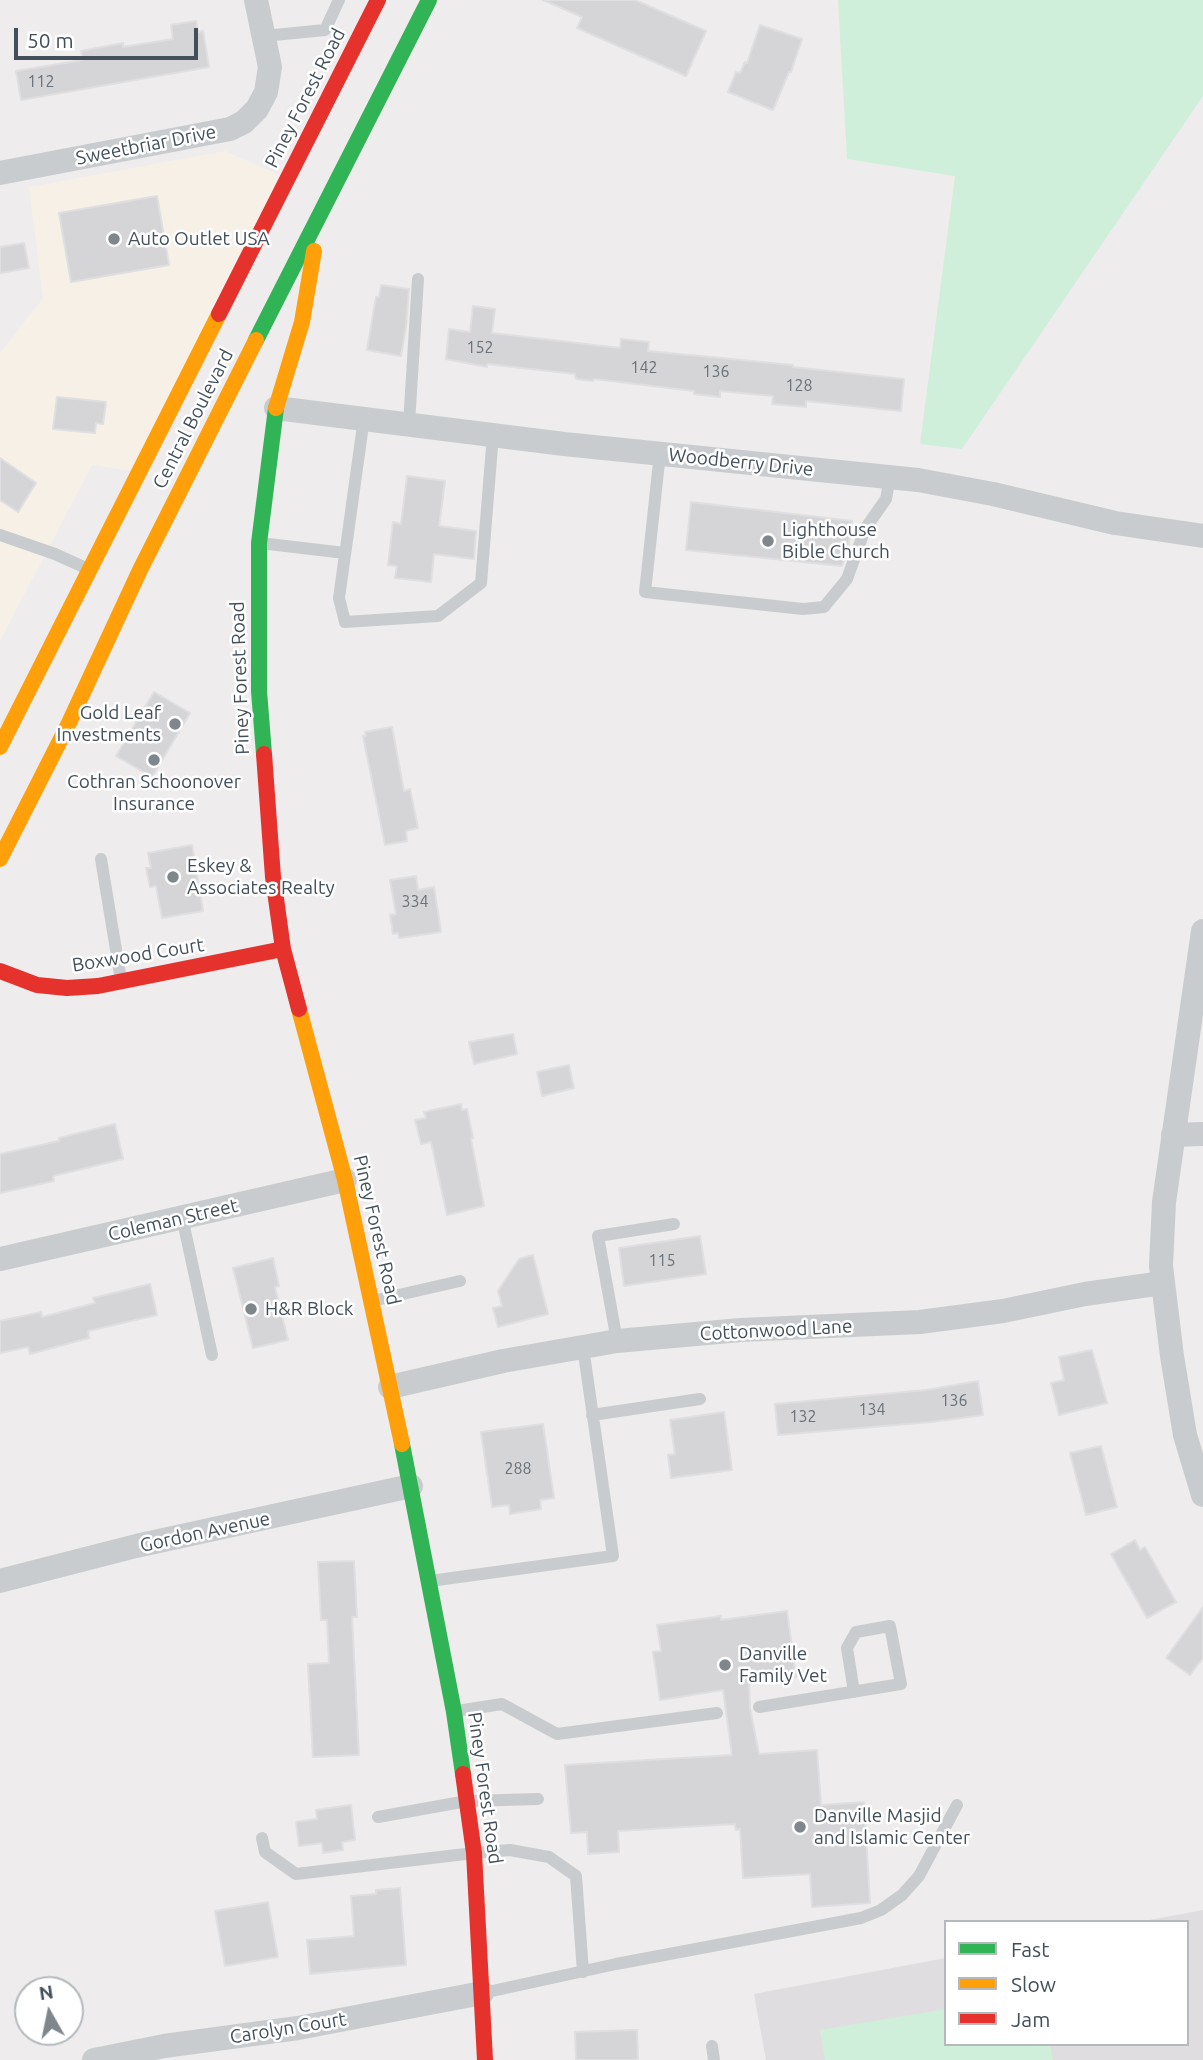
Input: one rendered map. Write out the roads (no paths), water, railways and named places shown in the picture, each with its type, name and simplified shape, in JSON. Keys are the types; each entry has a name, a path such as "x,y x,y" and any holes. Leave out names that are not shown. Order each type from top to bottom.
{"main road":[{"name":"Piney Forest Road","path":"174,402 378,0"},
{"name":"Central Boulevard","path":"0,859 68,725 140,570 429,0"},
{"name":"Piney Forest Road","path":"320,213 302,322 275,408 260,543 259,691 273,877 284,949 345,1180 372,1301 454,1712 474,1853 485,2060"},
{"name":"Central Boulevard","path":"0,747 174,402"},
{"name":"Boxwood Court","path":"0,971 37,985 67,988 121,982 284,949"}],"street":[{"name":"Sweetbriar Drive","path":"0,173 230,129 244,122 257,109 266,92 271,67 257,0"},
{"name":"Woodberry Drive","path":"275,408 890,477 993,494 1115,523 1203,536"},
{"path":"1203,931 1164,1202 1163,1283 1185,1435 1203,1494"},
{"path":"1173,1135 1203,1134"},
{"name":"Coleman Street","path":"0,1259 345,1180"},
{"name":"Cottonwood Lane","path":"390,1387 503,1361 617,1341 741,1330 920,1322 1003,1311 1085,1294 1163,1283"},
{"name":"Gordon Avenue","path":"0,1581 136,1546 411,1486"},
{"name":"Carolyn Court","path":"94,2060 164,2046 298,2028 482,1993"}],"lane":[{"path":"264,36 325,30 339,0"},
{"path":"410,424 418,279"},
{"path":"363,418 339,598 345,622 438,616 481,583 493,434"},
{"path":"660,453 645,592 803,610 824,607 847,579 865,529 886,499 890,477"},
{"path":"0,535 55,554 89,570"},
{"path":"260,543 345,553"},
{"path":"101,859 121,982"},
{"path":"182,1217 212,1355"},
{"path":"617,1341 597,1236 674,1224"},
{"path":"372,1301 460,1281"},
{"path":"429,1581 613,1556 583,1347"},
{"path":"593,1415 700,1399"},
{"path":"759,1707 854,1692 901,1684 890,1626 856,1632 847,1648 854,1692"},
{"path":"454,1712 502,1704 556,1734 718,1713"},
{"path":"378,1817 467,1801 538,1799"},
{"path":"482,1993 861,1918 880,1910 902,1895 919,1876 957,1805"},
{"path":"262,1838 265,1852 296,1874 510,1850 549,1857 576,1876 583,1972"},
{"path":"712,2046 714,2060"}],"place":[{"name":"Auto Outlet USA","path":"114,239"},
{"name":"Lighthouse Bible Church","path":"768,541"},
{"name":"Gold Leaf Investments","path":"175,724"},
{"name":"Cothran Schoonover Insurance","path":"154,760"},
{"name":"Eskey & Associates Realty","path":"173,877"},
{"name":"H&R Block","path":"251,1309"},
{"name":"Danville Family Vet","path":"725,1665"},
{"name":"Danville Masjid and Islamic Center","path":"800,1827"}]}
